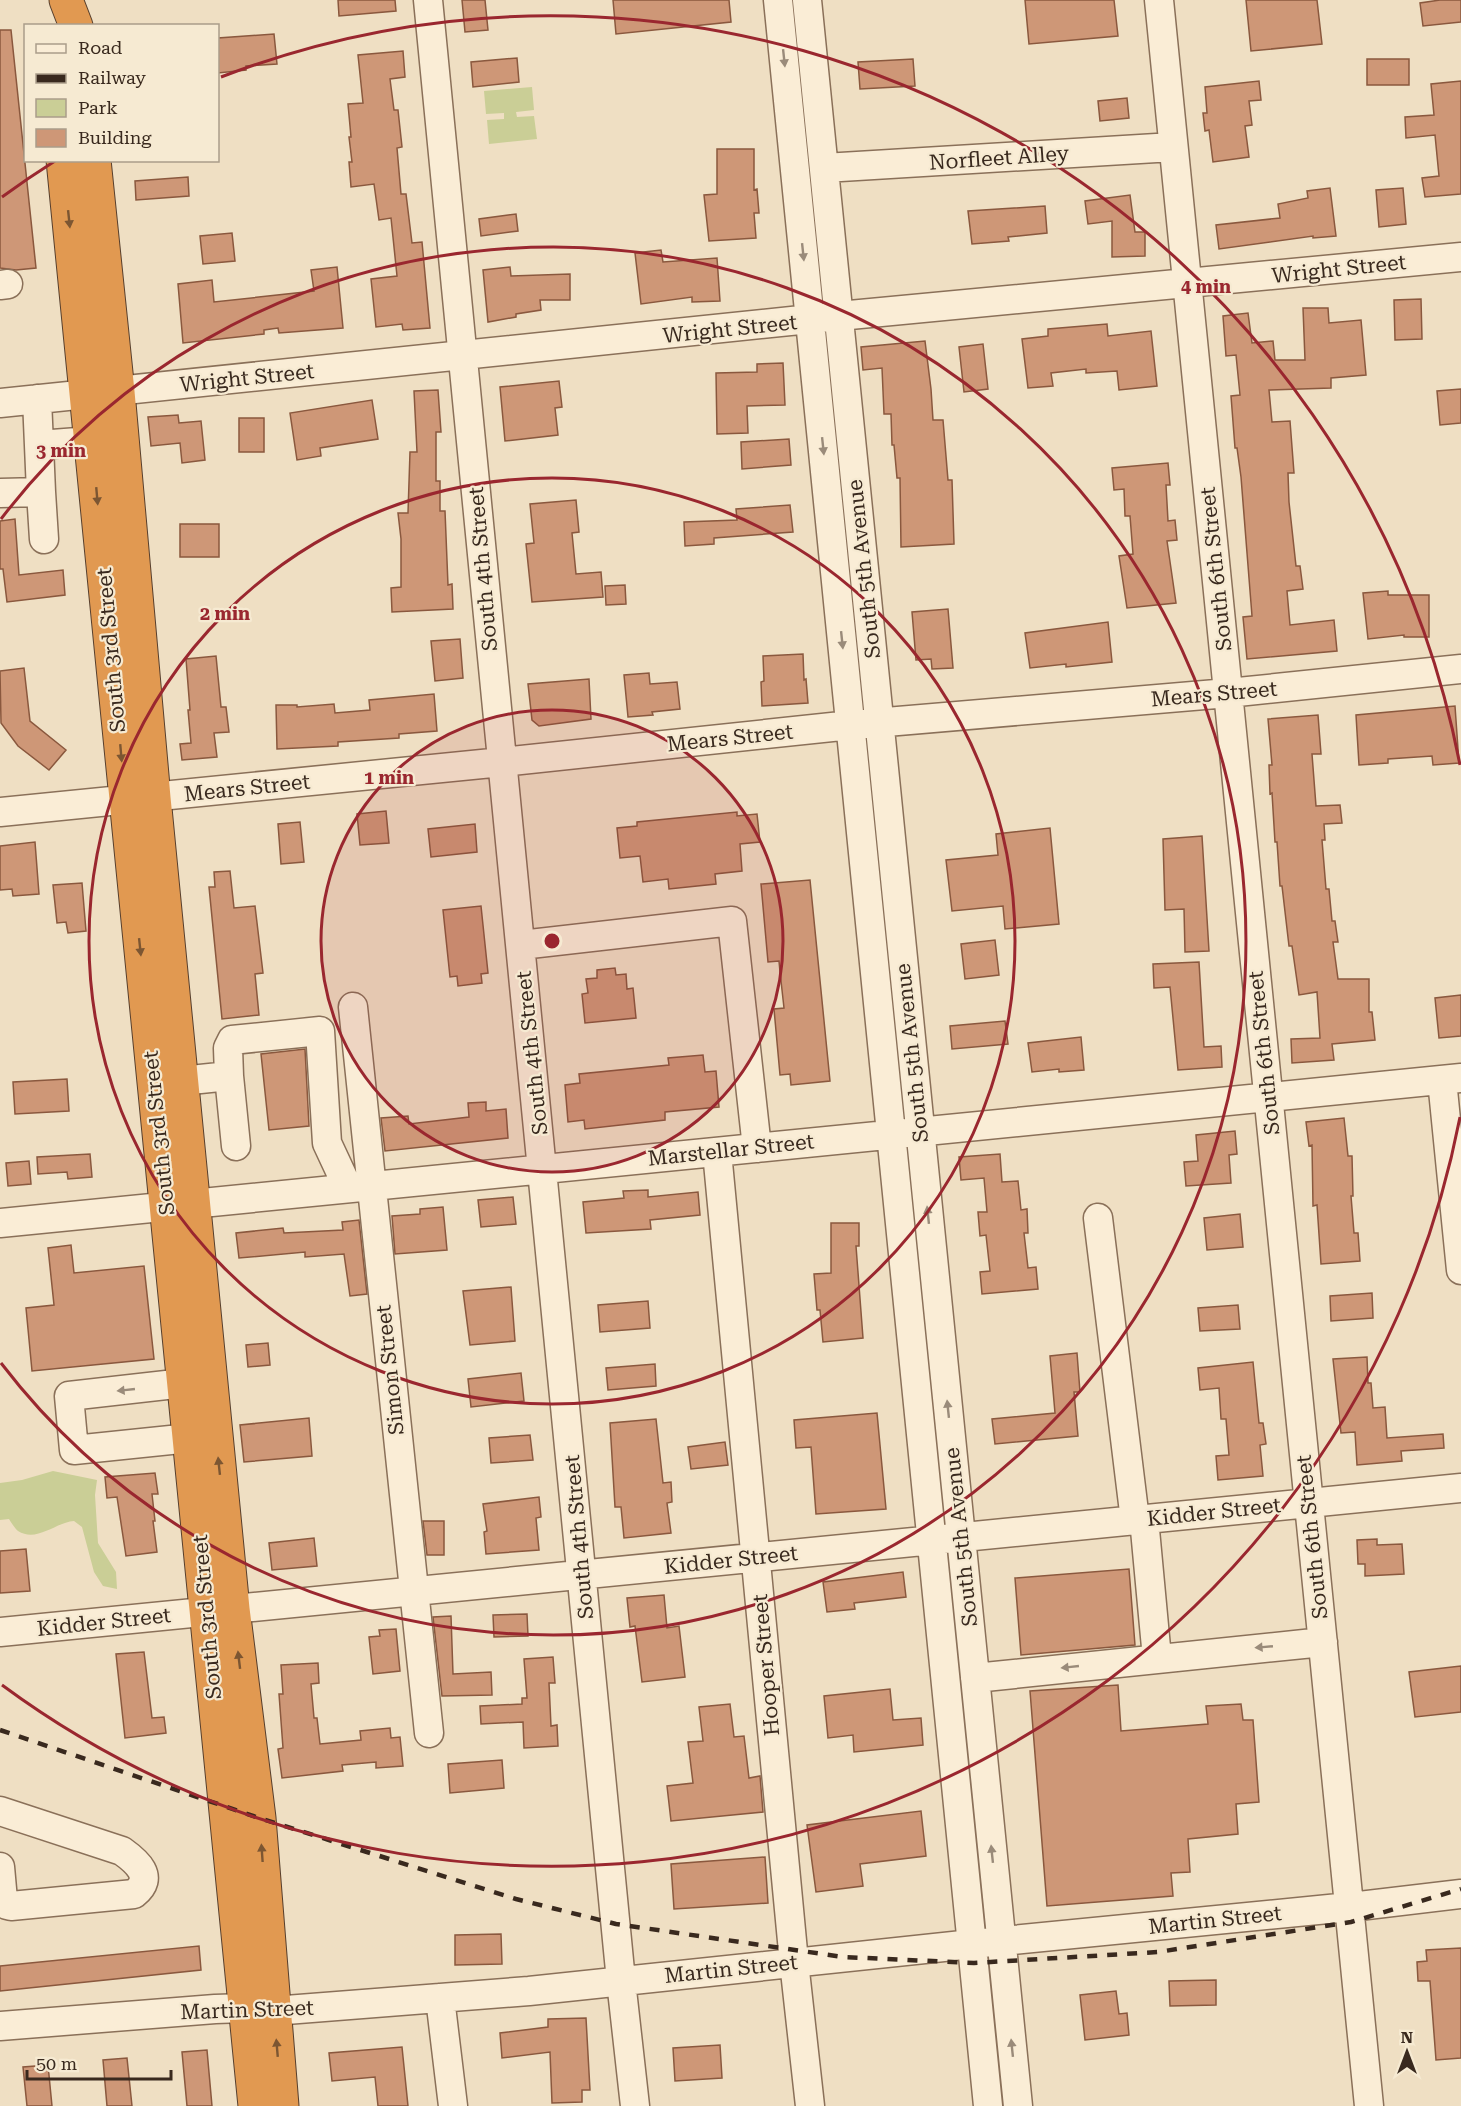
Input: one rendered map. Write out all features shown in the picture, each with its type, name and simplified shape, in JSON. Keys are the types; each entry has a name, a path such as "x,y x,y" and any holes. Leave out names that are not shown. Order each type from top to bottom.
{"highway":[{"path":"52,24 56,0"},
{"path":"66,0 75,24"},
{"name":"South 3rd Street","path":"63,162 103,393 92,441 140,799 181,1080 180,1205 184,1383 190,1438 259,1818 259,2010 255,2106"},
{"name":"South 3rd Street","path":"94,162 103,393 140,799 220,1610"},
{"name":"South 3rd Street","path":"259,2010 282,2106"}],"street":[{"name":"South 4th Street","path":"428,0 635,2106"},
{"name":"South 5th Avenue","path":"778,0 988,2106"},
{"name":"South 5th Avenue","path":"807,0 1018,2106"},
{"name":"South 6th Street","path":"1159,0 1369,2106"},
{"name":"Norfleet Alley","path":"824,168 1173,147"},
{"name":"Wright Street","path":"0,403 810,321 839,316 1461,257"},
{"path":"37,399 44,539"},
{"path":"39,445 92,441"},
{"path":"0,493 41,492"},
{"name":"Mears Street","path":"0,813 851,725 1228,693 1461,669"},
{"path":"521,945 732,921 757,1148"},
{"name":"Simon Street","path":"353,1007 360,1187 414,1591 429,1733"},
{"path":"236,1146 229,1076 228,1048 232,1040 320,1031 327,1143 360,1187"},
{"path":"181,1080 229,1076"},
{"path":"1452,1079 1461,1270"},
{"name":"Marstellar Street","path":"0,1223 1452,1079"},
{"name":"Hooper Street","path":"717,1152 794,1962 810,2106"},
{"path":"1098,1218 1157,1658"},
{"path":"184,1383 69,1396 74,1450 190,1438"},
{"name":"Kidder Street","path":"0,1632 1461,1488"},
{"path":"975,1678 1323,1642"},
{"path":"0,1811 122,1851 143,1870 144,1880 141,1889 134,1894 11,1906 3,1900 0,1866"},
{"name":"Martin Street","path":"0,2026 440,1998 1461,1894"},
{"path":"440,1998 453,2106"}],"green space":[{"path":"532,87 534,110 516,112 517,117 534,116 537,139 489,144 487,120 504,119 504,113 486,114 484,91"},
{"path":"53,1471 97,1480 95,1495 98,1543 116,1572 117,1589 103,1586 94,1572 82,1527 74,1521 32,1535 18,1531 9,1519 0,1520 0,1483 22,1480"}],"building":[{"path":"338,0 395,0 396,11 339,16"},
{"path":"462,0 485,0 488,30 465,32"},
{"path":"613,0 729,0 731,22 616,34"},
{"path":"1025,0 1114,0 1118,36 1029,44"},
{"path":"1246,0 1317,0 1322,44 1251,51"},
{"path":"1461,0 1461,22 1423,26 1420,3"},
{"path":"0,30 11,30 36,268 16,270 0,268"},
{"path":"274,34 277,64 246,66 246,70 219,73 219,38"},
{"path":"403,51 405,77 390,79 394,110 398,110 402,147 397,148 401,194 406,194 412,243 422,242 430,328 403,330 402,324 376,327 371,279 397,276 391,218 379,220 374,184 351,187 349,162 352,162 348,104 363,103 358,55"},
{"path":"517,58 519,82 473,87 471,62"},
{"path":"913,59 915,86 860,89 858,62"},
{"path":"1367,59 1409,59 1409,85 1367,85"},
{"path":"1259,81 1261,100 1249,101 1252,125 1245,126 1249,157 1213,162 1209,130 1205,131 1203,113 1207,113 1205,87"},
{"path":"1461,81 1461,194 1425,197 1422,178 1439,176 1435,135 1406,138 1405,117 1434,115 1431,84"},
{"path":"1127,98 1129,118 1100,121 1098,101"},
{"path":"717,149 754,149 754,190 757,189 759,213 754,213 756,238 709,241 704,195 717,194"},
{"path":"188,177 189,196 136,200 135,181"},
{"path":"1330,188 1336,236 1313,238 1313,236 1219,249 1216,225 1280,218 1278,204 1308,198 1307,191"},
{"path":"1403,188 1406,224 1379,227 1376,190"},
{"path":"1130,195 1135,232 1145,232 1145,256 1112,257 1112,221 1088,224 1085,201"},
{"path":"1045,206 1047,233 1008,237 1009,241 972,244 968,211"},
{"path":"516,214 518,231 481,236 479,219"},
{"path":"232,233 235,261 203,264 200,236"},
{"path":"661,250 663,262 717,258 720,301 692,302 692,297 641,304 635,253"},
{"path":"337,267 343,328 279,333 278,328 264,330 264,334 183,343 178,284 212,280 214,302 314,291 311,270"},
{"path":"510,267 511,276 570,274 570,300 540,300 541,310 488,322 483,270"},
{"path":"1421,299 1422,339 1395,340 1394,300"},
{"path":"1303,308 1328,308 1329,323 1361,320 1366,375 1331,378 1331,388 1269,390 1272,422 1290,421 1294,473 1288,473 1289,502 1296,566 1300,566 1303,589 1287,591 1290,625 1334,620 1337,651 1247,659 1243,617 1252,616 1241,477 1237,448 1235,448 1231,396 1240,395 1236,355 1226,356 1223,316 1248,313 1252,343 1273,341 1275,360 1305,360"},
{"path":"1107,324 1108,336 1151,331 1157,386 1119,390 1117,371 1086,373 1086,369 1051,373 1053,386 1028,388 1022,339 1048,336 1048,329"},
{"path":"925,341 933,420 943,420 948,480 952,480 954,544 901,547 900,478 897,478 894,445 892,445 891,414 884,414 882,368 863,370 861,347"},
{"path":"983,344 988,389 964,392 959,347"},
{"path":"783,363 785,405 747,406 748,433 717,434 716,373 757,372 757,364"},
{"path":"559,381 562,407 555,408 558,435 505,441 500,387"},
{"path":"1461,389 1461,423 1440,425 1437,391"},
{"path":"438,390 441,432 436,432 436,481 440,481 440,511 445,511 448,585 452,584 453,609 392,612 391,588 401,587 401,539 398,513 408,513 410,452 417,452 414,391"},
{"path":"372,400 378,439 320,448 321,456 297,460 290,413"},
{"path":"178,415 179,423 201,421 205,460 182,463 180,443 151,446 148,417"},
{"path":"239,418 264,418 264,452 239,452"},
{"path":"789,439 791,465 742,469 741,442"},
{"path":"1168,463 1170,485 1166,485 1168,521 1175,520 1177,540 1167,541 1176,603 1127,608 1119,556 1133,554 1130,516 1125,516 1124,489 1114,490 1112,468"},
{"path":"576,500 579,532 572,533 576,574 601,572 603,597 532,602 526,544 534,543 530,504"},
{"path":"790,505 793,532 714,538 714,544 685,546 684,522 737,520 736,509"},
{"path":"15,519 19,575 63,570 65,595 7,602 3,569 0,569 0,521"},
{"path":"180,524 219,524 219,557 180,557"},
{"path":"625,585 626,604 606,605 605,586"},
{"path":"1388,591 1388,595 1429,595 1429,637 1404,637 1404,635 1368,639 1363,593"},
{"path":"948,609 953,668 932,669 931,659 916,660 912,612"},
{"path":"1108,622 1112,662 1030,668 1025,633"},
{"path":"460,639 463,678 435,681 431,641"},
{"path":"803,654 808,703 762,706 763,656"},
{"path":"216,656 221,707 226,707 229,732 214,733 217,757 182,760 180,744 191,743 186,659"},
{"path":"24,668 30,721 66,750 49,770 18,746 1,723 0,671"},
{"path":"649,673 650,684 677,682 680,709 652,712 653,715 628,717 624,675"},
{"path":"589,679 591,719 539,726 532,720 528,684"},
{"path":"434,694 437,731 399,734 399,738 338,742 338,746 277,749 276,705 297,705 297,707 334,704 335,713 370,710 369,700"},
{"path":"1455,706 1459,763 1433,765 1432,756 1388,759 1388,763 1359,765 1356,715"},
{"path":"1318,715 1321,754 1312,754 1316,806 1340,805 1342,823 1324,824 1325,840 1322,840 1326,889 1329,889 1332,921 1335,921 1338,942 1333,942 1338,979 1369,979 1369,1012 1372,1012 1375,1040 1332,1044 1334,1060 1292,1063 1291,1039 1320,1038 1317,992 1299,995 1292,946 1289,946 1282,886 1280,886 1277,842 1275,842 1272,793 1270,794 1269,765 1272,765 1268,719"},
{"path":"386,811 389,843 360,845 357,814"},
{"path":"737,812 737,816 757,814 760,842 740,844 742,871 715,874 716,884 669,889 668,879 643,882 640,856 620,858 617,828 637,826 637,822"},
{"path":"300,822 304,862 281,864 278,824"},
{"path":"475,824 477,852 431,857 428,829"},
{"path":"1050,828 1059,924 1005,929 1003,906 952,911 946,860 998,855 996,834"},
{"path":"1202,836 1209,951 1185,952 1184,909 1165,910 1163,839"},
{"path":"35,842 39,894 13,896 12,889 0,890 0,846"},
{"path":"230,871 234,908 255,906 263,973 255,974 259,1015 222,1019 209,887 215,887 214,872"},
{"path":"810,880 830,1081 791,1085 790,1074 780,1075 774,1009 784,1008 779,961 768,962 761,884"},
{"path":"82,883 86,931 68,933 66,922 57,923 53,885"},
{"path":"481,906 488,973 481,974 482,983 458,986 457,976 450,977 443,910"},
{"path":"995,940 999,975 965,979 961,944"},
{"path":"1199,962 1204,1047 1221,1046 1222,1067 1178,1070 1170,987 1154,988 1153,964"},
{"path":"615,968 616,975 626,974 627,989 633,988 636,1018 585,1023 582,994 588,993 586,979 597,978 597,970"},
{"path":"1461,995 1461,1036 1439,1038 1435,998"},
{"path":"1005,1021 1008,1044 952,1049 950,1026"},
{"path":"1081,1037 1084,1070 1059,1072 1059,1069 1032,1072 1028,1043"},
{"path":"305,1049 309,1126 269,1130 261,1054"},
{"path":"703,1055 705,1072 716,1071 719,1107 665,1112 665,1120 585,1129 584,1120 568,1122 565,1085 580,1083 579,1074 669,1065 668,1058"},
{"path":"67,1079 69,1111 15,1114 13,1082"},
{"path":"486,1102 486,1111 506,1109 508,1138 385,1151 381,1118 408,1116 409,1124 469,1117 468,1103"},
{"path":"1344,1118 1348,1156 1352,1156 1353,1196 1351,1196 1354,1233 1358,1233 1360,1261 1321,1264 1317,1205 1313,1206 1312,1145 1309,1146 1306,1122"},
{"path":"1235,1131 1237,1154 1229,1155 1231,1183 1186,1186 1184,1162 1198,1161 1196,1135"},
{"path":"90,1154 92,1177 68,1179 67,1172 38,1174 37,1157"},
{"path":"1000,1154 1002,1182 1018,1181 1021,1210 1027,1209 1028,1233 1024,1233 1028,1268 1036,1267 1038,1289 982,1294 980,1272 990,1271 986,1235 980,1236 978,1212 987,1212 984,1178 961,1180 959,1157"},
{"path":"29,1161 31,1184 8,1186 6,1163"},
{"path":"648,1190 648,1197 698,1192 700,1215 650,1220 651,1229 586,1233 583,1202 624,1198 623,1191"},
{"path":"513,1197 516,1224 481,1227 478,1200"},
{"path":"443,1207 447,1250 395,1254 392,1216 420,1214 420,1209"},
{"path":"1240,1214 1243,1247 1207,1250 1204,1218"},
{"path":"359,1220 367,1294 350,1296 344,1254 305,1257 305,1252 239,1258 236,1233 283,1228 284,1233 343,1230 342,1222"},
{"path":"831,1223 859,1223 859,1246 856,1246 863,1338 823,1342 814,1274 831,1273"},
{"path":"71,1245 74,1273 144,1266 154,1359 32,1371 26,1308 54,1305 48,1248"},
{"path":"511,1287 515,1341 470,1345 463,1291"},
{"path":"1372,1293 1373,1318 1331,1321 1330,1296"},
{"path":"648,1301 650,1328 600,1332 598,1305"},
{"path":"1238,1305 1240,1329 1200,1331 1198,1308"},
{"path":"268,1343 270,1365 248,1367 246,1345"},
{"path":"1077,1353 1080,1392 1074,1392 1078,1436 995,1444 992,1419 1055,1413 1050,1356"},
{"path":"1367,1357 1368,1383 1371,1383 1373,1408 1385,1407 1387,1438 1443,1434 1444,1448 1401,1451 1402,1461 1357,1465 1355,1432 1341,1433 1333,1359"},
{"path":"1253,1362 1259,1423 1263,1423 1266,1444 1260,1445 1263,1476 1218,1480 1216,1456 1229,1455 1226,1419 1221,1419 1219,1388 1200,1390 1198,1368"},
{"path":"655,1364 656,1386 608,1390 606,1368"},
{"path":"521,1373 524,1401 471,1407 468,1379"},
{"path":"877,1413 886,1509 816,1514 811,1447 796,1448 794,1420"},
{"path":"309,1418 312,1456 244,1462 240,1425"},
{"path":"656,1419 663,1483 671,1482 672,1502 667,1503 671,1533 624,1538 621,1507 615,1507 610,1423"},
{"path":"530,1435 533,1460 491,1463 489,1438"},
{"path":"725,1442 728,1465 691,1469 688,1447"},
{"path":"155,1473 158,1494 152,1494 157,1552 126,1556 117,1497 107,1498 105,1477"},
{"path":"539,1497 541,1517 536,1518 539,1550 486,1554 484,1532 487,1531 483,1504"},
{"path":"423,1521 444,1521 444,1555 427,1555"},
{"path":"314,1538 317,1566 272,1570 269,1543"},
{"path":"1377,1539 1377,1545 1402,1544 1404,1574 1365,1576 1365,1564 1358,1564 1357,1540"},
{"path":"26,1549 30,1591 0,1593 0,1551"},
{"path":"1129,1569 1135,1645 1021,1655 1015,1578"},
{"path":"903,1572 906,1597 854,1603 855,1609 827,1612 823,1582"},
{"path":"664,1595 667,1628 679,1626 685,1677 642,1682 635,1626 630,1627 627,1598"},
{"path":"527,1614 528,1636 494,1637 493,1615"},
{"path":"451,1616 453,1674 491,1672 492,1695 442,1696 433,1617"},
{"path":"396,1629 400,1671 373,1674 369,1637 380,1636 379,1630"},
{"path":"144,1652 152,1718 164,1717 166,1733 125,1738 116,1654"},
{"path":"553,1657 555,1683 549,1683 551,1726 557,1725 558,1746 524,1748 523,1722 481,1724 480,1706 522,1704 522,1698 527,1698 524,1659"},
{"path":"318,1663 319,1683 311,1684 314,1718 317,1718 320,1744 361,1740 360,1731 390,1728 391,1738 400,1737 403,1766 376,1768 376,1762 342,1765 343,1771 282,1778 278,1749 283,1748 279,1694 283,1694 281,1665"},
{"path":"1461,1666 1461,1712 1415,1717 1409,1672"},
{"path":"1118,1685 1121,1731 1208,1724 1206,1706 1241,1704 1243,1720 1253,1720 1259,1802 1236,1804 1238,1834 1188,1839 1190,1872 1171,1873 1173,1896 1047,1906 1030,1691"},
{"path":"890,1689 893,1720 921,1718 923,1745 854,1752 853,1735 828,1738 824,1696"},
{"path":"730,1704 734,1737 744,1736 749,1778 760,1776 763,1812 671,1821 667,1786 693,1783 688,1742 703,1741 699,1707"},
{"path":"502,1760 504,1788 450,1793 448,1764"},
{"path":"921,1811 926,1856 860,1864 863,1886 816,1892 807,1825"},
{"path":"765,1857 768,1903 674,1909 671,1864"},
{"path":"501,1934 502,1964 455,1965 455,1935"},
{"path":"199,1946 201,1970 0,1991 0,1966"},
{"path":"1461,1948 1461,2058 1436,2060 1430,1981 1418,1981 1417,1962 1427,1961 1426,1950"},
{"path":"1216,1980 1216,2005 1170,2006 1169,1981"},
{"path":"1116,1991 1119,2014 1127,2013 1129,2035 1085,2040 1080,1995"},
{"path":"586,2018 590,2090 582,2090 582,2102 552,2103 550,2052 502,2058 500,2033 548,2027 548,2019"},
{"path":"720,2045 722,2078 675,2081 673,2048"},
{"path":"402,2047 408,2106 378,2106 375,2077 332,2081 329,2053"},
{"path":"207,2050 212,2106 187,2106 182,2052"},
{"path":"127,2058 132,2106 107,2106 103,2060"},
{"path":"48,2065 52,2106 27,2106 23,2067"}],"railway":[{"path":"0,1730 259,1818 516,1899 616,1924 843,1957 974,1963 1158,1952 1351,1922 1461,1889"}]}
